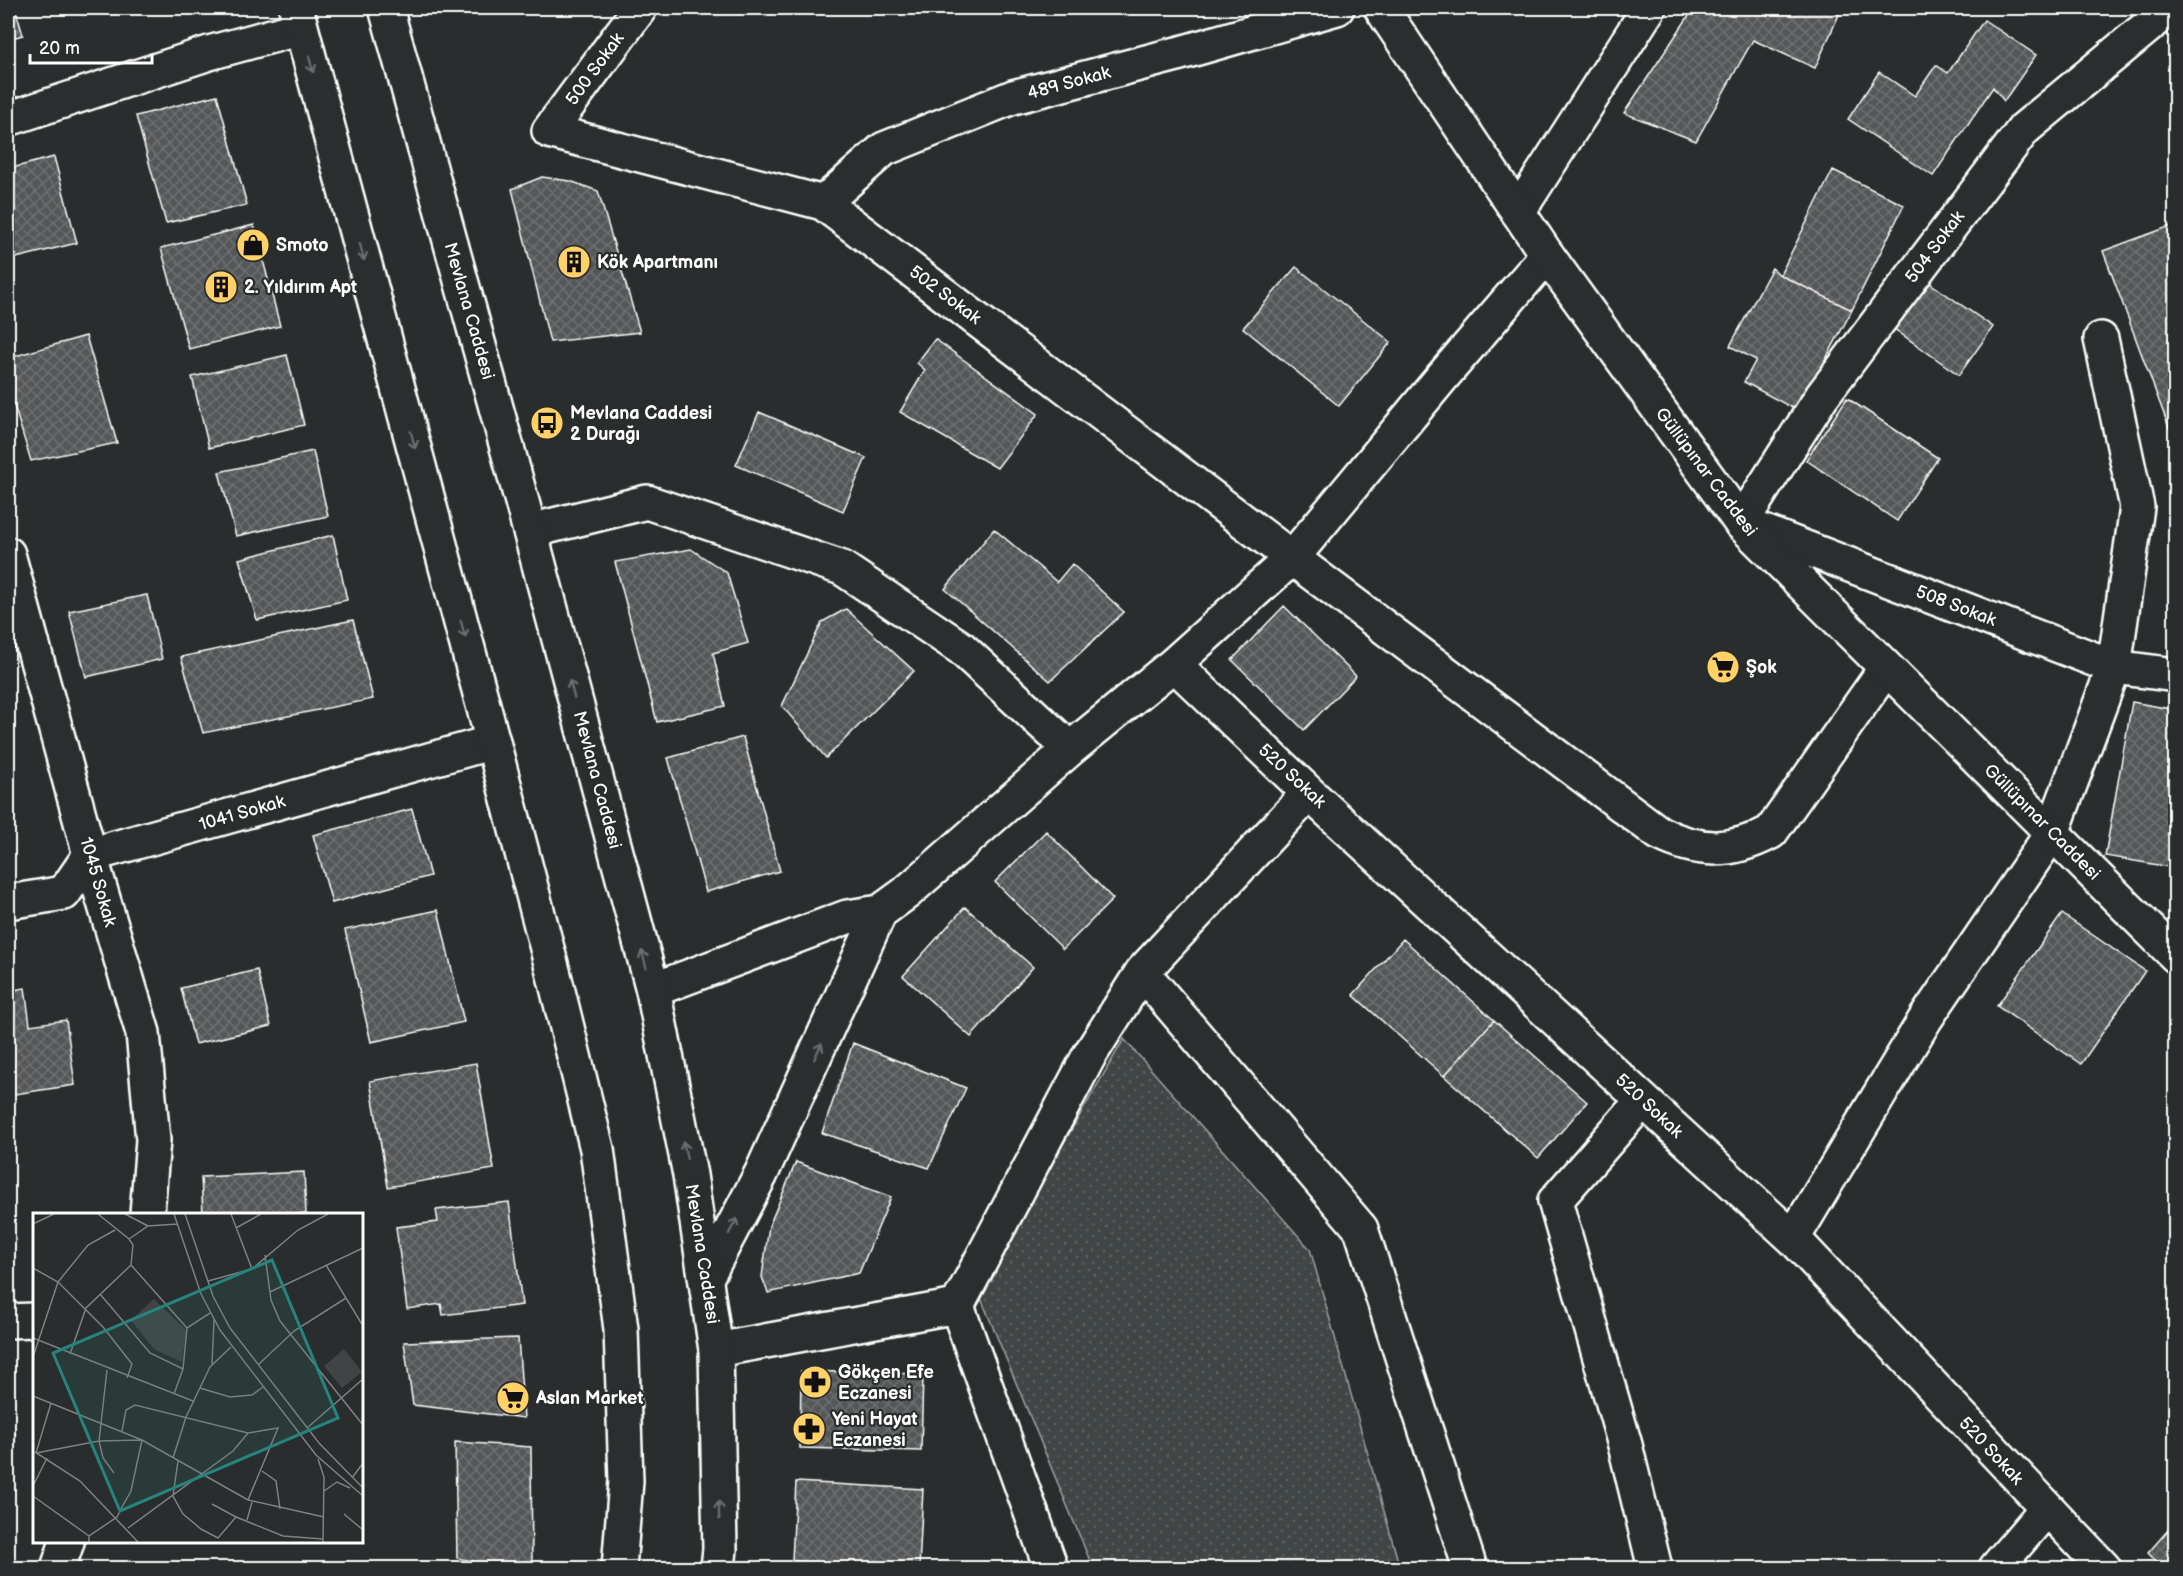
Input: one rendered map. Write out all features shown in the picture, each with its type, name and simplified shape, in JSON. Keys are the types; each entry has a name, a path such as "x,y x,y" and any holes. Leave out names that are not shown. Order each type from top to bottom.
{"street":[{"name":"Mevlana Caddesi","path":"386,8 530,531 652,990 690,1175 716,1350 720,1549 718,1569"},
{"name":"500 Sokak","path":"549,131 640,8"},
{"name":"489 Sokak","path":"823,203 884,149 1013,97 1177,54 1337,8"},
{"name":"Güllüpınar Caddesi","path":"1381,8 1547,255 1741,523 2175,956"},
{"path":"1518,212 1649,8"},
{"name":"504 Sokak","path":"1741,523 1822,396 2024,129 2170,8"},
{"path":"8,119 209,53 298,18 493,742 597,1149 621,1329 626,1481 619,1569"},
{"name":"502 Sokak","path":"549,131 823,203 1659,833 1677,842 1717,849 1755,841 1771,832 1886,668"},
{"path":"652,990 847,918 880,912 906,893 1070,749 1174,664 1292,558 1547,255"},
{"path":"1793,1238 1926,1018 2052,833 2114,667 2137,507 2101,339"},
{"path":"530,531 647,502 842,568 961,648 1070,749"},
{"name":"508 Sokak","path":"1741,523 2114,667 2175,675"},
{"name":"1045 Sokak","path":"8,554 90,855 143,1033 153,1140 147,1213"},
{"name":"520 Sokak","path":"1174,664 1310,793 1793,1238 2104,1569"},
{"name":"1041 Sokak","path":"90,855 493,742"},
{"path":"1051,1569 957,1306 1089,1056 1142,972 1310,793"},
{"path":"8,903 64,893 90,855"},
{"path":"706,1278 761,1174 880,912"},
{"path":"1142,972 1360,1228 1470,1569"},
{"path":"1643,1100 1555,1201 1624,1445 1655,1569"},
{"path":"716,1350 957,1306"},
{"path":"8,1321 33,1320"},
{"path":"1996,1569 2046,1509"},
{"path":"58,1569 67,1543"}],"shaded area":[{"path":"1124,1039 1310,1249 1400,1568 1093,1568 978,1291"}],"building":[{"path":"8,8 15,8 23,35 8,39"},
{"path":"1694,8 1842,8 1815,68 1753,40 1696,141 1624,113"},
{"path":"1873,8 1895,8 1872,13"},
{"path":"1984,20 2036,55 2004,101 1993,87 1933,176 1848,119 1879,72 1915,96 1936,65 1948,73"},
{"path":"2176,37 2176,59 2168,43"},
{"path":"217,95 247,205 166,223 136,116"},
{"path":"54,157 77,243 8,260 8,169"},
{"path":"1833,170 1904,205 1852,310 1780,275"},
{"name":"Kök Apartmanı","path":"542,177 570,181 598,191 640,332 550,342 512,189"},
{"path":"2176,224 2176,432 2171,433 2103,251"},
{"name":"2. Yıldırım Apt","path":"254,225 280,326 189,349 161,248"},
{"path":"1296,267 1391,342 1339,406 1243,328"},
{"path":"1772,268 1780,275 1852,310 1798,411 1744,382 1756,360 1730,346"},
{"path":"1927,281 1993,327 1959,375 1893,328"},
{"path":"86,336 117,443 31,461 8,386 8,358"},
{"path":"935,339 1038,414 997,468 900,412 925,370 917,363"},
{"path":"287,355 304,425 209,448 192,377"},
{"path":"1847,398 1938,458 1897,521 1806,460"},
{"path":"759,412 866,458 843,511 736,465"},
{"path":"313,451 328,516 236,536 219,472"},
{"path":"994,529 1057,582 1072,564 1124,612 1050,681 945,589"},
{"path":"333,535 347,600 257,620 239,559"},
{"path":"691,549 727,573 748,643 713,653 725,706 657,722 615,562"},
{"path":"147,595 162,659 86,677 69,611"},
{"path":"1284,606 1356,676 1304,730 1232,660"},
{"path":"846,609 914,671 826,758 782,706 822,622"},
{"path":"353,620 373,699 203,733 181,657"},
{"path":"2132,702 2176,710 2176,868 2105,856"},
{"path":"743,737 780,871 706,892 668,758"},
{"path":"412,809 430,876 332,903 313,835"},
{"path":"1046,831 1113,899 1063,949 995,882"},
{"path":"965,907 1033,967 971,1037 903,976"},
{"path":"438,910 464,1022 371,1042 345,930"},
{"path":"2062,914 2145,971 2081,1064 1997,1006"},
{"path":"1403,939 1494,1020 1444,1076 1353,995"},
{"path":"257,970 271,1026 195,1044 181,988"},
{"path":"25,988 30,1025 66,1020 75,1085 8,1095 8,991"},
{"path":"1494,1020 1587,1102 1538,1158 1444,1076"},
{"path":"853,1043 966,1088 929,1168 822,1133"},
{"path":"476,1063 494,1169 388,1187 370,1081"},
{"path":"796,1162 891,1197 859,1273 768,1293 762,1277 769,1226"},
{"path":"304,1172 306,1213 203,1213 201,1177"},
{"path":"509,1202 522,1305 443,1315 441,1304 407,1309 396,1227 438,1222 436,1210"},
{"path":"518,1338 524,1418 413,1405 404,1342"},
{"path":"801,1371 923,1374 921,1451 800,1448"},
{"path":"8,1428 15,1433 14,1464 8,1463"},
{"path":"455,1442 531,1447 532,1568 505,1568 457,1558"},
{"path":"796,1482 923,1489 919,1568 792,1561"},
{"path":"2176,1521 2176,1568 2163,1568 2148,1553"}],"place":[{"name":"Smoto","path":"253,245"},
{"name":"Kök Apartmanı","path":"574,262"},
{"name":"2. Yıldırım Apt","path":"221,287"},
{"name":"Mevlana Caddesi 2 Durağı","path":"547,423"},
{"name":"Şok","path":"1723,667"},
{"name":"Gökçen Efe Eczanesi","path":"815,1382"},
{"name":"Aslan Market","path":"513,1398"},
{"name":"Yeni Hayat Eczanesi","path":"809,1429"}]}
